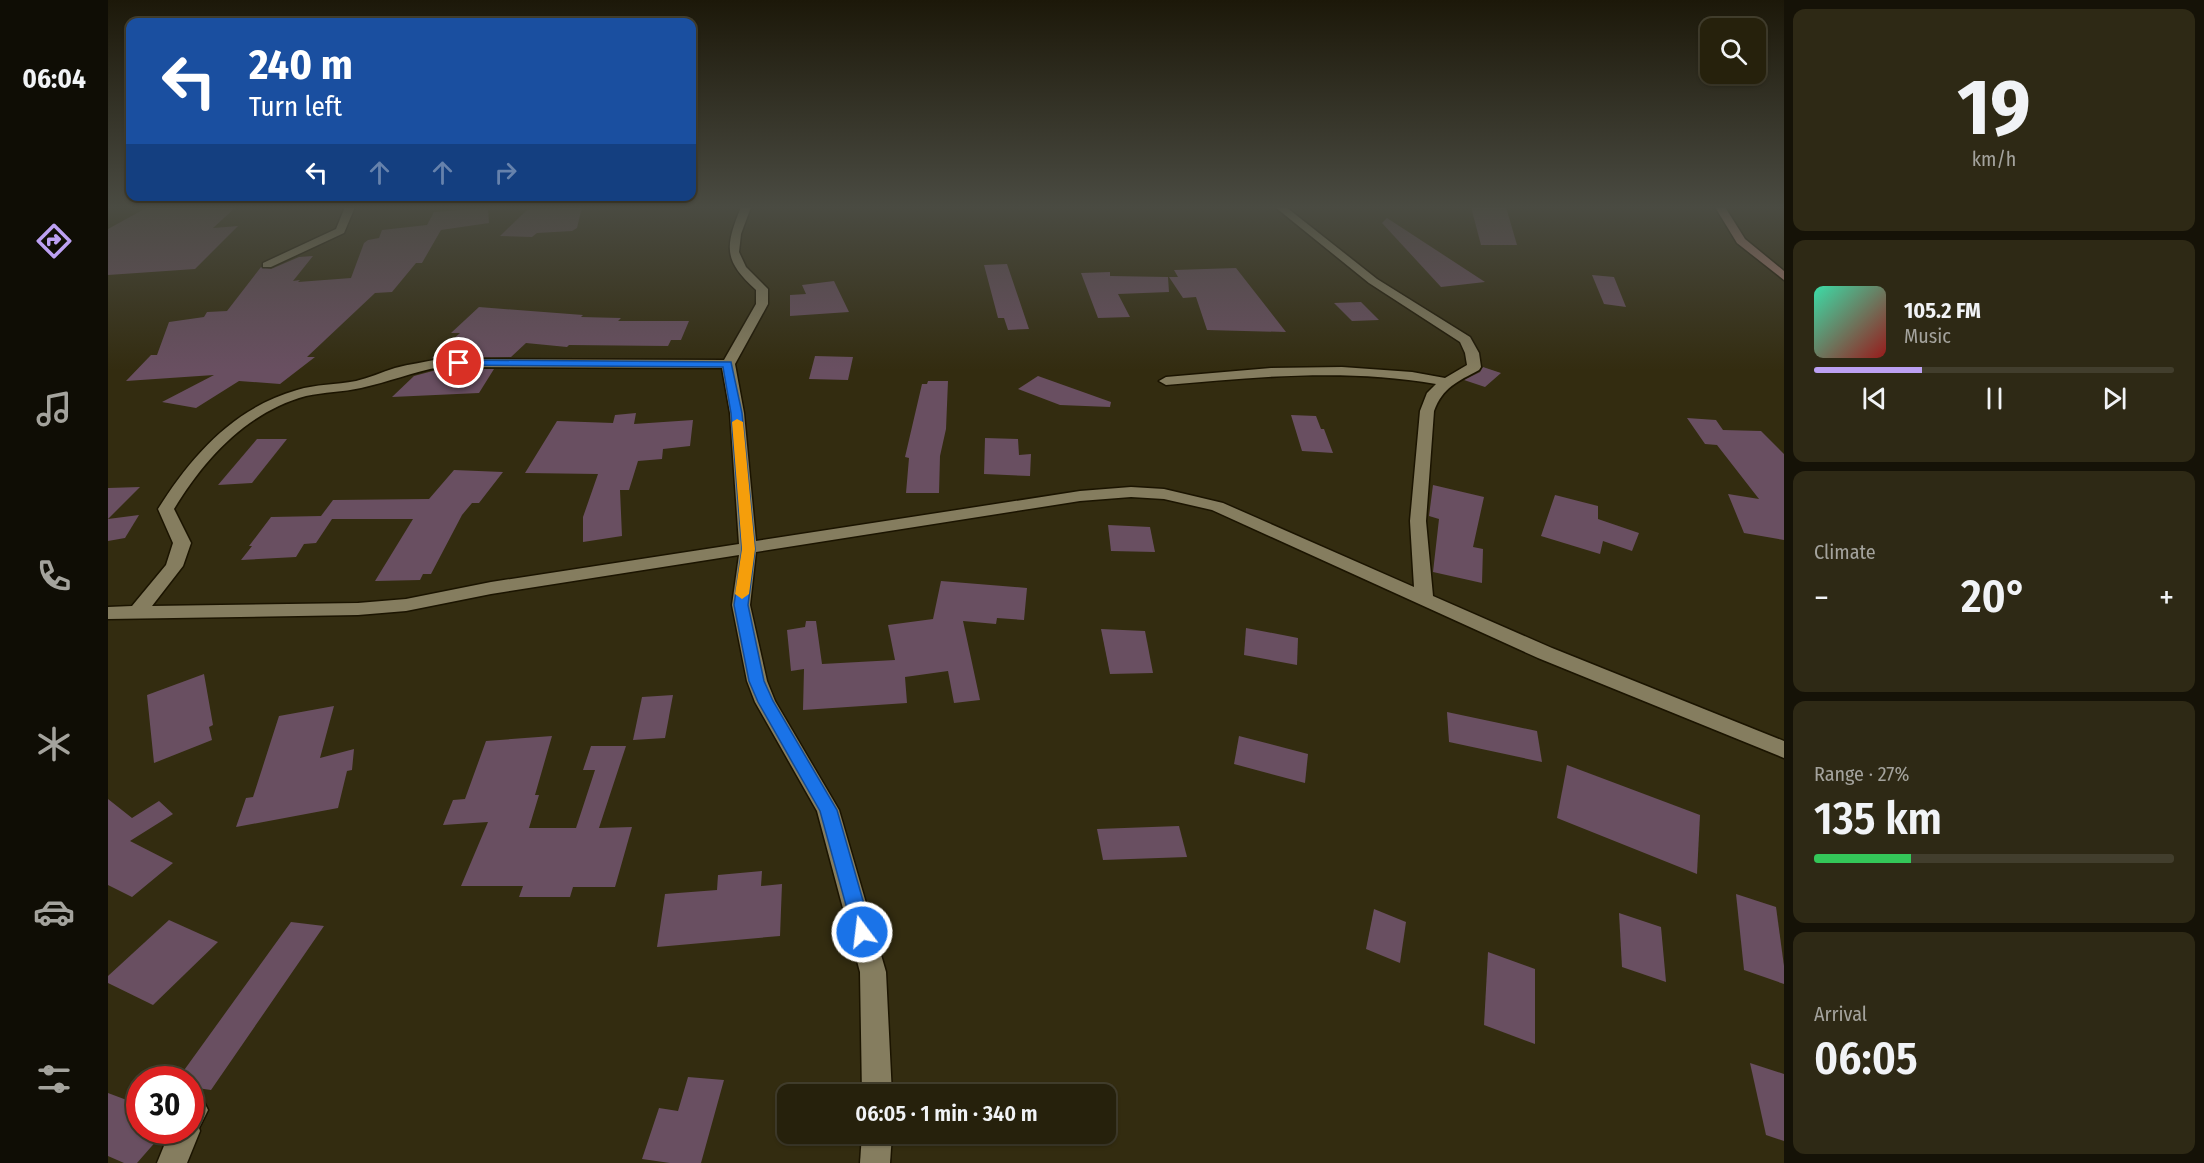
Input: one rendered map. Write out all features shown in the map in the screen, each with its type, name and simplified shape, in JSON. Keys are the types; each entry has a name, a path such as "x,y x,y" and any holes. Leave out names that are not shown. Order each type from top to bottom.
{"main road":[{"path":"1765,261 1784,278"}],"street":[{"path":"267,265 276,261"},
{"path":"735,261 742,272 762,289 762,304 728,364 737,413 748,549 741,605 757,681 765,702 828,810 873,972 877,1084"},
{"path":"1348,261 1373,281 1465,340 1472,353 1474,367 1447,382 1434,393 1427,411 1418,521 1424,599"},
{"path":"138,611 174,566 182,543 166,509 180,483 221,436 246,419 277,403 301,393 358,385 408,369 440,363 728,364"},
{"path":"1166,381 1248,374 1351,372 1387,373 1447,382"},
{"path":"108,613 358,609 397,606 491,588 1080,496 1131,492 1164,494 1217,506 1545,653 1784,750"},
{"path":"172,1163 180,1144"},
{"path":"876,1163 877,1144"}],"building":[{"path":"108,261 203,261 195,269 108,275"},
{"path":"289,261 309,261 293,281 351,278 357,261 423,261 416,263 392,292 375,293 307,357 315,357 280,384 239,381 196,408 162,402 214,375 126,381 151,355 157,355 169,322 204,317 207,312 227,311 261,267 271,269"},
{"path":"1417,261 1453,261 1485,282 1441,287"},
{"path":"1007,264 1029,329 1008,330 1004,318 998,318 984,265"},
{"path":"1236,268 1286,332 1207,330 1196,297 1183,298 1169,277 1178,277 1174,270"},
{"path":"1110,272 1110,276 1168,277 1169,292 1118,294 1130,317 1098,318 1081,273"},
{"path":"1592,275 1614,277 1626,307 1604,304"},
{"path":"834,281 849,312 790,316 790,295 806,294 802,285"},
{"path":"1361,302 1379,320 1352,321 1334,303"},
{"path":"479,307 583,315 581,317 621,318 618,321 689,321 681,340 671,340 668,346 569,345 567,347 526,343 511,357 432,358 460,333 451,333"},
{"path":"815,356 853,357 848,380 809,379"},
{"path":"1483,367 1501,373 1485,387 1464,380 1480,372"},
{"path":"440,369 494,369 479,393 392,397 414,376"},
{"path":"1038,376 1111,402 1110,407 1060,405 1018,389"},
{"path":"928,381 948,381 946,429 940,456 939,493 906,493 909,458 905,457 922,384 927,384"},
{"path":"636,413 634,424 693,420 690,446 663,449 662,459 638,461 629,490 620,490 622,536 583,542 583,517 598,474 525,473 557,421 613,423 615,415"},
{"path":"1291,415 1316,416 1321,429 1324,429 1333,453 1302,451"},
{"path":"1687,418 1716,420 1723,430 1761,431 1784,454 1784,540 1744,533 1728,494 1759,499 1717,445 1705,444"},
{"path":"985,438 1018,439 1019,455 1031,454 1030,476 984,474"},
{"path":"257,439 287,439 252,483 218,485"},
{"path":"454,470 503,472 479,503 472,503 462,515 431,574 423,574 420,580 375,581 413,519 332,519 316,543 304,544 296,557 241,560 271,517 321,516 333,500 429,499"},
{"path":"1433,485 1484,497 1473,547 1483,549 1482,583 1433,572 1439,519 1429,516"},
{"path":"140,487 108,519 108,488"},
{"path":"1555,495 1598,506 1598,519 1639,533 1632,551 1603,541 1600,554 1541,536"},
{"path":"139,515 125,538 108,541 108,519"},
{"path":"1108,525 1150,527 1155,552 1111,551"},
{"path":"941,581 1027,588 1024,620 997,618 996,624 963,621 980,700 954,703 948,671 905,677 907,703 803,710 804,669 791,671 787,630 805,627 806,621 816,621 822,664 895,660 888,625 933,619"},
{"path":"1246,628 1298,638 1297,665 1244,655"},
{"path":"1101,629 1145,631 1153,673 1110,674"},
{"path":"204,674 213,725 209,727 212,740 154,763 147,695"},
{"path":"673,695 665,738 633,740 642,697"},
{"path":"334,706 320,758 354,749 352,770 347,771 338,808 236,827 246,798 253,797 279,716"},
{"path":"1447,712 1537,731 1542,762 1449,742"},
{"path":"552,736 535,795 539,795 529,828 576,828 595,770 583,770 591,746 626,746 599,828 632,827 615,887 573,887 570,897 519,897 523,886 461,886 488,822 443,825 453,800 465,799 486,741"},
{"path":"1239,736 1308,754 1305,783 1234,764"},
{"path":"1567,765 1700,815 1697,874 1557,818"},
{"path":"108,799 132,818 159,801 173,814 130,841 173,863 132,897 108,885"},
{"path":"1179,826 1187,857 1103,860 1097,829"},
{"path":"762,871 761,886 782,884 780,936 657,947 665,894 717,890 718,875"},
{"path":"1736,894 1776,907 1784,966 1784,984 1744,970"},
{"path":"1374,909 1406,922 1400,963 1366,949"},
{"path":"1619,913 1661,927 1666,982 1622,967"},
{"path":"169,920 218,942 153,1005 108,983 108,976"},
{"path":"291,922 324,926 211,1090 204,1089 204,1066 187,1066"},
{"path":"1488,952 1535,969 1535,1044 1484,1025"},
{"path":"1750,1063 1784,1074 1784,1141 1766,1135"},
{"path":"688,1077 724,1080 701,1163 670,1163 642,1159 659,1108 678,1111"},
{"path":"108,1093 126,1100 126,1144 154,1144 137,1163 124,1163 108,1156"}],"slow traffic":[{"path":"737,422 748,549 742,594"}],"route":[{"path":"459,363 695,366 728,364 737,413 748,549 741,605 757,681 765,702 828,810 862,932"}]}
